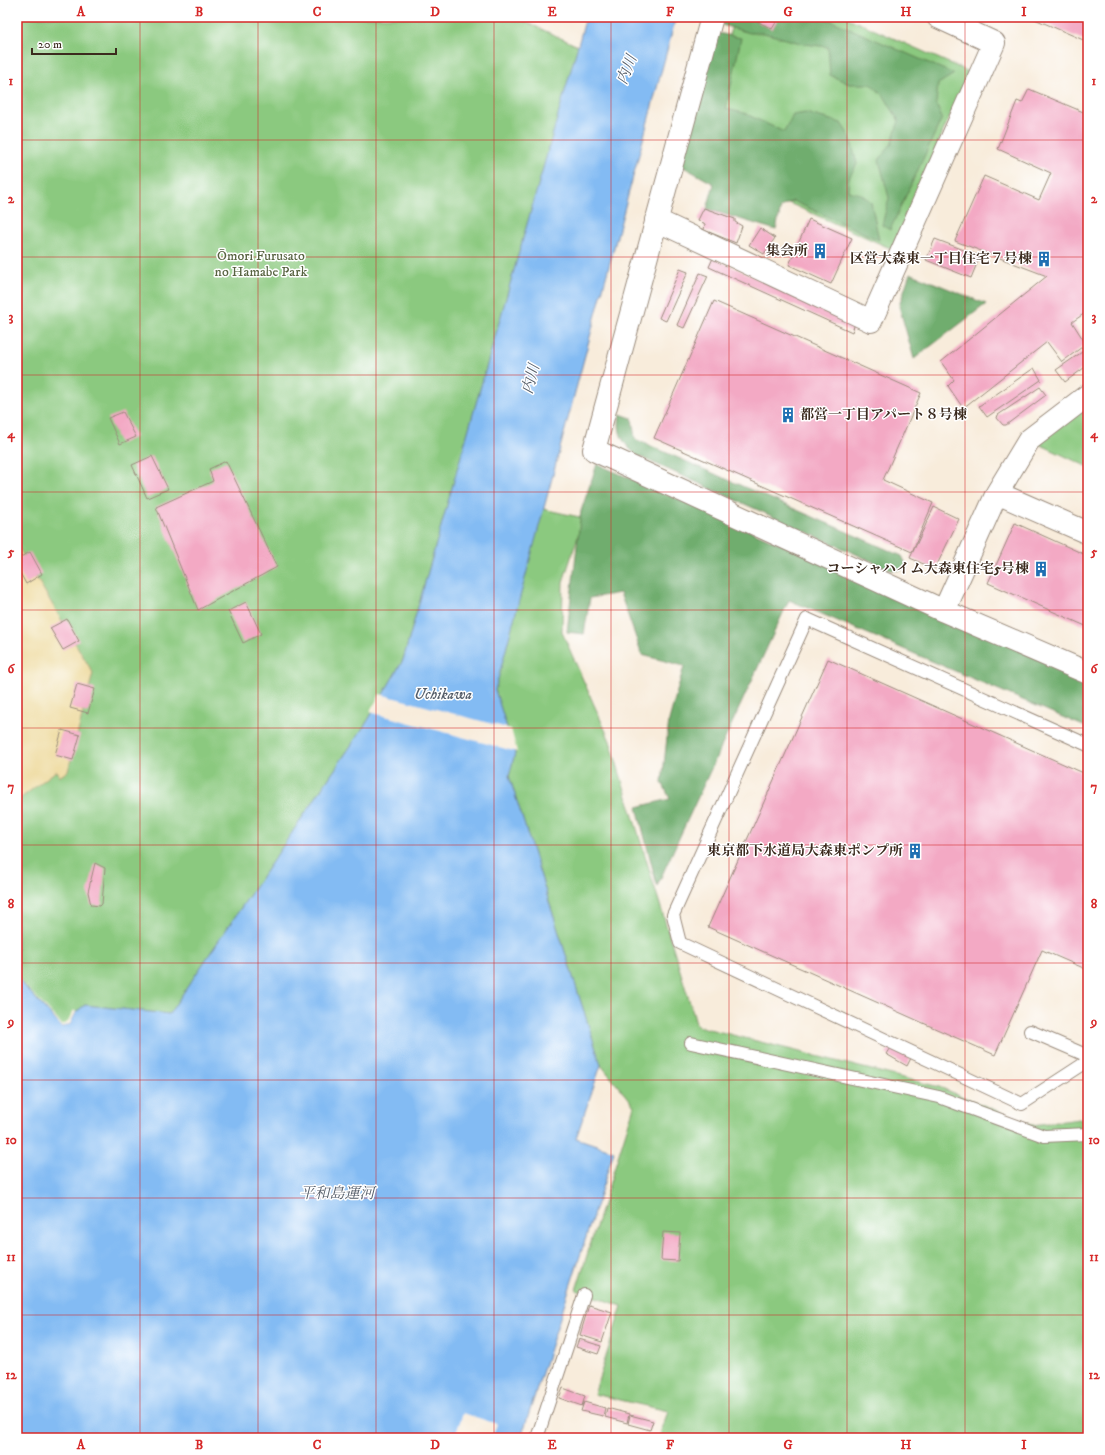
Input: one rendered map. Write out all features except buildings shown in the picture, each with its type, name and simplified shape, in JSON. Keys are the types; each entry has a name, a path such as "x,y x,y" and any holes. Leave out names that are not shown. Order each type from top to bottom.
{"street":[{"path":"712,17 594,450 944,611 1088,674"},
{"path":"656,220 871,321 994,43 938,17"},
{"path":"944,611 997,493 1029,440 1088,394"},
{"path":"997,493 1088,533"}],"lane":[{"path":"1088,745 807,619 673,915 680,943 1022,1104 1088,1061"},
{"path":"1030,1031 1088,1056"},
{"path":"691,1043 939,1097 1044,1136 1088,1134"},
{"path":"537,1438 584,1295"}],"green space":[{"name":"Ōmori Furusato no Hamabe Park","path":"17,17 515,17 578,46 403,660 367,722 169,1014 85,1005 76,1012 70,1024 62,1027 17,978"},
{"path":"726,17 823,17 954,74 938,84 936,104 942,118 890,230 882,225 889,198 879,160 891,144 899,121 884,96 871,84 849,84 830,75 828,47 804,44 764,33 750,33 722,25"},
{"path":"735,17 846,17 969,72 892,249 688,158"},
{"path":"718,33 741,38 726,109 744,113 784,132 793,115 806,113 841,123 850,137 857,164 849,178 848,191 861,194 871,202 879,240 793,201 781,207 776,230 707,209 714,184 680,165"},
{"path":"910,273 986,304 914,359 899,306"},
{"path":"1088,404 1088,467 1037,443"},
{"path":"620,414 632,418 635,439 902,556 906,564 902,570 891,570 636,455 624,442 620,432"},
{"path":"597,464 1088,678 1088,728 789,600 657,886 637,807 670,799 662,782 669,720 684,666 642,655 620,593 590,598 584,634 567,632 581,511"},
{"path":"543,509 584,518 563,582 562,632 610,741 697,1026 939,1087 1032,1125 1088,1118 1088,1438 659,1438 668,1411 594,1394 622,1306 576,1290 634,1106 601,1065 509,776 515,753 495,690"}],"sand":[{"path":"17,545 93,673 68,771 59,777 58,772 56,771 17,801"}],"water":[{"name":"平和島運河","path":"586,17 676,17 495,690 515,753 509,776 601,1065 576,1138 614,1151 521,1438 17,1438 17,978 62,1027 70,1024 76,1012 85,1005 169,1014 367,722 403,660"}],"pier":[{"path":"380,694 511,729 517,752 370,712"},
{"path":"17,976 62,1025 68,1022 74,1010 76,1012 70,1024 62,1027"},
{"path":"463,1413 497,1424 492,1438 441,1438 443,1432 455,1436"}],"place":[{"name":"集会所","path":"820,251"},
{"name":"区営大森東一丁目住宅７号棟","path":"1044,259"},
{"name":"都営一丁目アパート８号棟","path":"788,415"},
{"name":"コーシャハイム大森東住宅5号棟","path":"1041,569"},
{"name":"東京都下水道局大森東ポンプ所","path":"915,851"}],"water label":[{"name":"内川","path":"627,70"},
{"name":"内川","path":"531,379"},
{"name":"Uchikawa","path":"443,694"}]}
